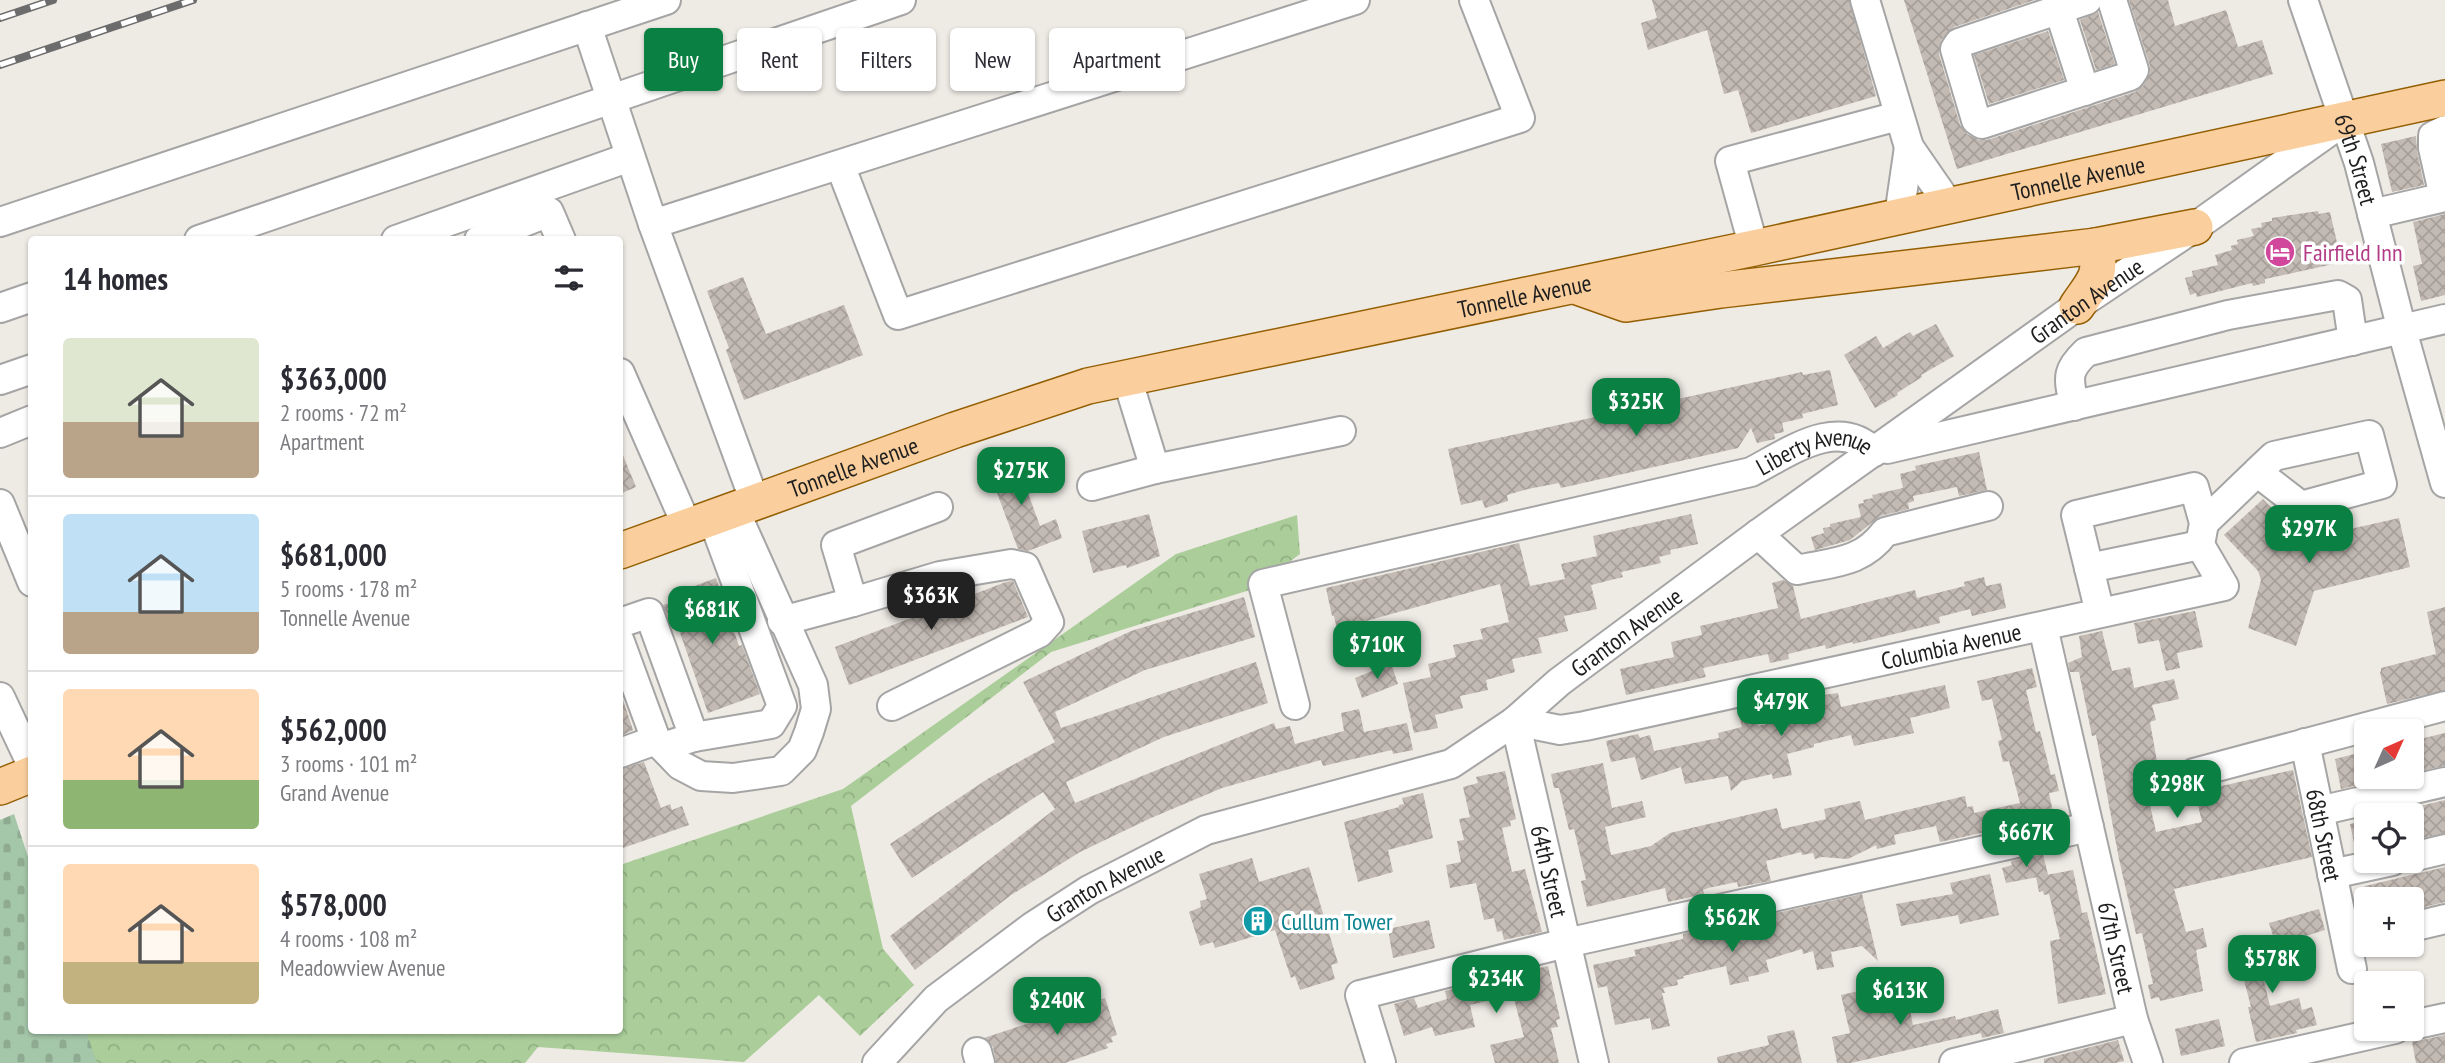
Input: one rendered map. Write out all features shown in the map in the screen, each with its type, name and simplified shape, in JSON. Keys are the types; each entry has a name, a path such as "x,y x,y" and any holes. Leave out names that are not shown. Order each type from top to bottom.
{"main road":[{"name":"Tonnelle Avenue","path":"623,550 1077,389 1754,248 2445,98"},
{"path":"1575,286 1626,303 2096,246 2195,228"},
{"path":"2077,306 2097,277 2100,267 2096,246"},
{"path":"0,787 28,776"}],"street":[{"path":"0,222 666,0"},
{"path":"211,236 901,0"},
{"path":"653,224 1354,0"},
{"path":"840,165 898,316 1520,118 1474,0"},
{"path":"1865,0 1909,147 1949,205"},
{"path":"2087,0 1959,43 1955,49 1976,120 1982,124 2130,76 2134,71 2112,0"},
{"name":"69th Street","path":"2303,0 2359,163 2402,330 2437,425 2445,483"},
{"path":"2059,9 2085,91"},
{"path":"587,26 653,224 722,514 750,621 778,712 807,735"},
{"path":"1754,248 1730,161 1898,116"},
{"name":"Granton Avenue","path":"877,1063 936,999 1032,927 1088,890 1206,830 1451,764 1515,721 1559,682 1758,534 2077,306 2195,228 2344,120"},
{"path":"2372,214 2444,197 2433,148 2433,135 2445,130"},
{"path":"1899,216 1909,147"},
{"path":"407,236 630,157"},
{"path":"489,236 549,212 559,236"},
{"path":"2074,406 2070,379 2073,365 2086,352 2228,316 2337,295 2347,300 2353,341"},
{"path":"0,308 28,298"},
{"name":"Liberty Avenue","path":"1295,705 1263,584 1751,472 1824,436 1860,440 1874,452 2445,319"},
{"path":"0,380 28,370"},
{"path":"623,377 722,514 780,616 813,685 816,709 802,750 781,771 733,778 701,776 681,765 659,744 623,650"},
{"path":"1127,379 1155,469"},
{"path":"0,433 28,422"},
{"path":"1092,486 1155,469 1341,431"},
{"path":"2089,568 2202,534 2257,472"},
{"path":"2100,613 2076,514 2194,487 2202,534"},
{"path":"0,504 28,572"},
{"path":"1758,534 1797,570 1860,556 1877,543 1885,531 1988,506"},
{"path":"853,602 836,545 938,507"},
{"name":"Columbia Avenue","path":"1515,721 1560,730 1585,726 2224,586 2202,534"},
{"path":"750,621 853,602 940,576 1011,564 1025,567 1049,622 1039,633 892,706"},
{"path":"623,622 649,613 694,737"},
{"name":"67th Street","path":"2043,627 2133,1019 2148,1063"},
{"path":"0,697 28,756"},
{"path":"2194,773 2445,706"},
{"path":"623,752 694,737 765,726 778,712"},
{"name":"64th Street","path":"1515,721 1594,1063"},
{"name":"68th Street","path":"2305,743 2332,874 2354,947"},
{"path":"2319,811 2445,782"},
{"path":"1381,1063 1360,995 1566,943 2089,827"},
{"path":"2424,854 2445,849"},
{"path":"2332,874 2354,869"},
{"path":"2424,925 2445,919"},
{"path":"2424,1022 2445,1018"},
{"path":"1954,1063 2133,1019"},
{"path":"2244,1063 2354,1038"}],"green space":[{"path":"1297,515 1300,554 1253,589 1051,652 851,806 883,949 914,985 860,1036 819,995 744,1062 538,1047 525,1063 92,1063 84,1034 623,1034 623,864 843,789 1176,554"},
{"path":"14,814 28,857 28,1034 87,1034 97,1063 0,1063 0,820"}],"building":[{"path":"1652,0 1849,0 1876,96 1751,133 1738,90 1724,94 1707,30 1648,50 1641,23 1657,18"},
{"path":"1904,0 2035,0 1954,27 1941,40 1939,54 1960,125 1967,134 1979,140 1987,140 2135,92 2143,86 2150,73 2150,66 2129,0 2168,0 2175,26 2226,10 2238,47 2262,40 2273,74 1957,169"},
{"path":"2098,12 2115,64 2096,70 2080,20"},
{"path":"2048,31 2064,80 1989,104 1974,55"},
{"path":"2416,136 2424,185 2392,192 2381,144"},
{"name":"Fairfield Inn","path":"2318,211 2319,214 2330,212 2338,247 2335,248 2338,263 2265,279 2265,283 2253,286 2252,283 2197,297 2196,293 2190,295 2185,278 2193,276 2192,271 2218,265 2215,255 2232,250 2231,246 2238,244 2237,240 2254,236 2251,229 2262,227 2261,223 2272,221 2272,218"},
{"path":"2445,214 2445,295 2421,301 2413,266 2422,264 2413,222"},
{"path":"743,277 766,334 844,305 863,355 744,400 726,350 729,348 707,291"},
{"path":"1936,324 1954,356 1921,375 1922,377 1897,393 1898,395 1875,408 1844,355 1876,336 1883,348 1910,332 1913,336"},
{"path":"1830,370 1838,405 1802,414 1803,418 1782,423 1784,432 1774,434 1775,439 1757,443 1751,428 1738,448 1561,488 1559,483 1528,489 1507,495 1508,501 1485,508 1482,500 1461,505 1448,449 1802,372 1803,375"},
{"path":"1979,452 1987,490 1959,496 1957,487 1913,496 1914,501 1908,503 1909,509 1880,516 1850,540 1815,550 1811,537 1824,533 1823,528 1861,517 1858,504 1873,498 1872,495 1903,488 1900,474 1916,470 1915,466"},
{"path":"623,455 636,487 623,493"},
{"path":"1014,455 1040,526 1056,519 1062,538 1028,551 1018,549 987,466"},
{"path":"2263,499 2302,540 2399,518 2410,567 2314,591 2296,646 2248,628 2261,580 2258,571 2224,535"},
{"path":"1149,514 1160,556 1127,568 1126,565 1093,573 1082,531"},
{"path":"1691,514 1698,544 1670,550 1671,554 1659,557 1661,563 1621,572 1623,577 1591,585 1597,609 1564,616 1568,631 1538,638 1542,653 1512,659 1515,672 1486,680 1488,690 1460,696 1463,708 1435,715 1438,728 1414,733 1403,683 1431,677 1428,664 1456,657 1453,645 1483,639 1480,629 1509,622 1500,584 1337,629 1332,616 1326,588 1519,543 1530,586 1565,579 1561,564 1597,556 1593,536"},
{"path":"1984,577 1986,586 2001,583 2006,608 1972,616 1970,609 1939,617 1940,623 1853,644 1852,642 1826,649 1825,645 1788,654 1789,659 1770,663 1768,654 1703,668 1706,677 1626,695 1620,669 1674,657 1671,642 1702,635 1700,626 1778,608 1772,583 1783,580 1793,586 1801,619 1915,590 1917,598 1965,586 1964,582"},
{"path":"716,578 739,646 742,645 760,694 708,713 678,627 672,629 663,605 670,603 668,596"},
{"path":"1013,581 1028,617 849,685 835,647"},
{"path":"1244,597 1255,637 1145,670 1055,712 1061,728 1256,662 1268,703 1164,737 1066,782 1075,803 1274,723 1276,729 1290,726 1295,744 1344,731 1341,713 1359,709 1364,732 1407,723 1413,750 1393,754 1392,750 1323,766 1321,760 1222,788 1151,818 1080,852 1011,895 915,970 890,936 1055,809 1043,792 912,878 890,844 989,778 1055,742 1023,682 1131,631"},
{"path":"2445,607 2445,690 2387,704 2381,668 2436,654 2427,612"},
{"path":"2195,611 2203,647 2177,653 2180,668 2166,671 2159,640 2138,644 2134,623"},
{"path":"2102,631 2112,671 2130,667 2134,688 2174,679 2179,699 2152,705 2156,720 2150,722 2158,767 2165,765 2169,782 2146,787 2156,832 2202,822 2195,792 2293,770 2312,857 2174,889 2186,932 2203,928 2207,947 2196,950 2203,991 2160,1001 2159,997 2151,999 2148,985 2153,984 2142,933 2136,934 2096,735 2092,736 2079,672 2070,672 2068,663 2082,657 2079,636"},
{"path":"1391,663 1398,684 1362,698 1355,678"},
{"path":"2032,668 2037,687 2026,690 2036,732 2040,731 2051,775 2055,774 2059,791 2049,793 2054,817 1940,842 1936,826 1894,835 1896,844 1877,849 1876,845 1848,859 1815,859 1813,853 1802,855 1801,852 1766,861 1771,881 1738,887 1737,882 1708,888 1703,890 1704,894 1668,902 1665,888 1587,907 1581,881 1586,880 1574,829 1569,830 1559,788 1554,788 1551,774 1603,763 1612,808 1642,801 1646,817 1605,827 1611,855 1651,846 1670,833 1777,808 1782,829 1826,819 1824,809 1860,801 1865,820 1965,796 1967,807 1973,806 1974,813 2020,803 2009,761 2003,762 1998,741 2002,740 1992,699 1982,701 1977,681"},
{"path":"1945,685 1950,708 1910,718 1914,733 1854,746 1851,735 1814,744 1814,747 1787,754 1792,775 1773,779 1772,774 1742,781 1731,791 1728,776 1685,784 1681,767 1641,780 1635,757 1611,762 1606,741 1638,734 1640,738 1650,735 1654,751 1719,738 1718,733 1742,727 1740,719 1757,716 1758,726 1788,719 1787,716 1811,710 1808,700 1824,695 1838,693 1841,707"},
{"path":"623,700 633,730 623,735"},
{"path":"2445,733 2445,766 2424,770 2424,738"},
{"path":"2354,754 2354,786 2341,789 2335,759"},
{"path":"644,762 661,808 670,804 672,810 682,806 689,825 623,848 623,768"},
{"path":"1505,771 1516,819 1510,821 1511,826 1502,828 1512,872 1525,869 1542,932 1504,940 1502,931 1497,932 1494,918 1484,920 1476,883 1450,888 1446,865 1461,862 1457,841 1464,840 1459,819 1470,817 1463,787 1478,783 1476,777"},
{"path":"1423,793 1433,838 1388,850 1393,872 1358,882 1344,822 1399,807 1404,804 1402,798"},
{"path":"2445,800 2445,833 2424,837 2424,805"},
{"path":"2354,823 2354,843 2350,824"},
{"path":"2043,854 2048,875 2006,883 2002,868 2012,865 2011,861"},
{"name":"Cullum Tower","path":"1252,858 1259,882 1309,867 1338,963 1331,965 1335,979 1300,990 1295,976 1291,978 1275,930 1215,948 1213,942 1200,946 1189,912 1201,907 1200,901 1207,899 1199,874"},
{"path":"2445,867 2445,902 2424,907 2424,887 2365,887 2365,886"},
{"path":"2073,870 2082,913 2087,912 2106,994 2058,1004 2050,941 2060,939 2049,894 2039,892 2036,877"},
{"path":"1990,874 1999,915 1960,924 1958,915 1901,926 1896,904 1953,894 1950,883"},
{"path":"1862,894 1878,961 1862,946 1831,952 1834,967 1817,970 1813,951 1803,954 1802,949 1766,960 1769,972 1748,977 1749,981 1730,985 1726,966 1683,976 1684,978 1677,980 1678,985 1663,988 1670,1026 1652,1030 1650,1018 1615,1025 1607,986 1598,988 1593,965 1636,956 1634,950 1683,939 1683,934"},
{"path":"2319,909 2325,930 2276,945 2269,923"},
{"path":"1429,920 1435,948 1393,958 1388,929"},
{"path":"2289,943 2296,968 2263,977 2270,1006 2299,998 2302,1010 2312,1007 2317,1025 2296,1030 2297,1033 2256,1042 2248,1007 2251,1007 2238,957"},
{"path":"1548,966 1560,1019 1556,1020 1558,1027 1551,1028 1559,1063 1495,1063 1490,1045 1524,1037 1513,995 1470,1005 1475,1027 1435,1036 1432,1027 1404,1036 1394,1004 1414,998 1418,1008 1447,999 1445,991"},
{"path":"1922,969 1927,989 1911,993 1906,973"},
{"path":"1905,987 1913,1025 1955,1016 1956,1020 1998,1009 2004,1033 1982,1038 1981,1033 1851,1063 1837,1063 1832,1037 1850,1033 1841,995 1863,990 1864,996"},
{"path":"1105,998 1117,1035 1111,1037 1113,1042 1106,1044 1108,1048 1065,1063 996,1063 993,1047 984,1038"},
{"path":"2219,1019 2225,1046 2181,1056 2175,1029"},
{"path":"1794,1030 1802,1063 1718,1063 1717,1057 1769,1045 1767,1036"},
{"path":"2445,1035 2445,1063 2416,1063 2412,1042"},
{"path":"2118,1040 2124,1061 2044,1063 2044,1059"}],"railway":[{"path":"0,18 53,0"},
{"path":"0,65 193,0"}],"place":[{"name":"Fairfield Inn","path":"2280,252"},
{"name":"Cullum Tower","path":"1258,921"}]}
